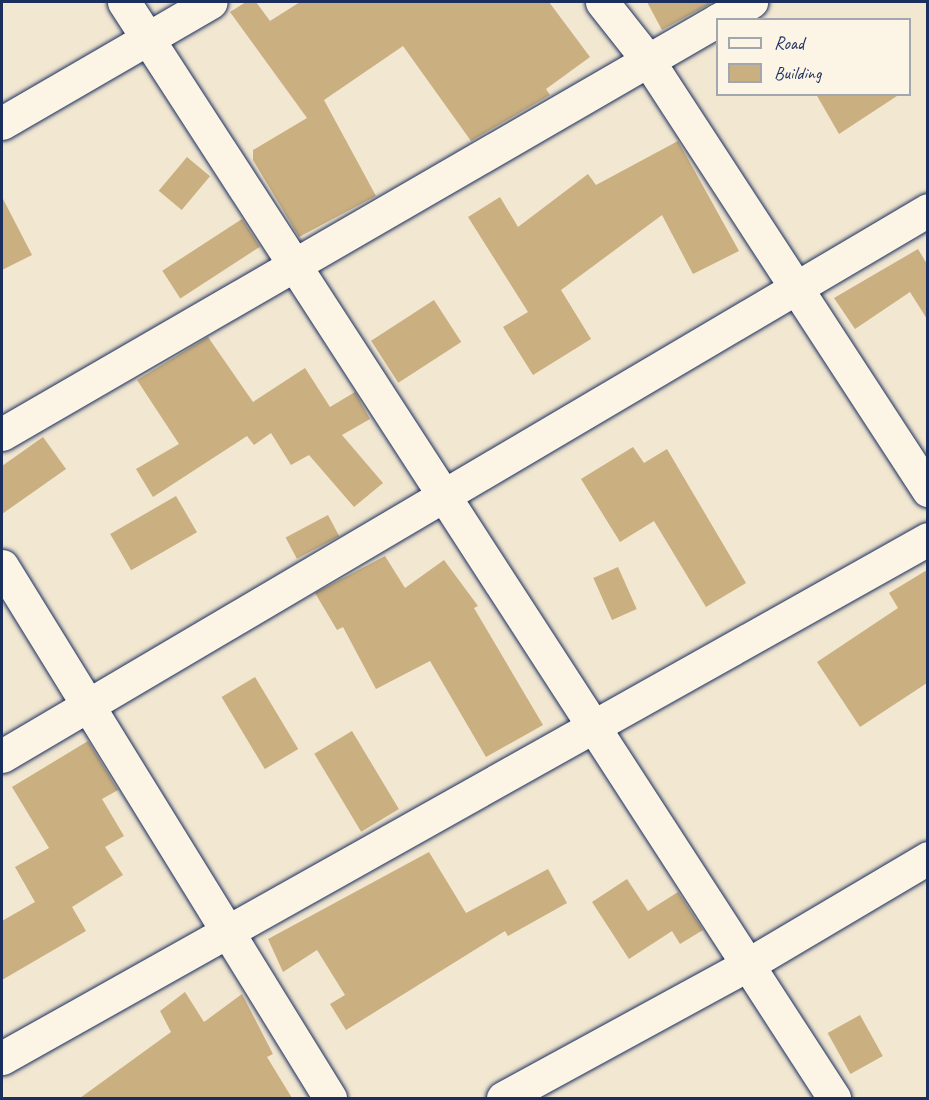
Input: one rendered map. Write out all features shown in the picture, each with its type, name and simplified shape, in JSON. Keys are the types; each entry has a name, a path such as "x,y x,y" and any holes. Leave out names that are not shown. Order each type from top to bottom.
{"street":[{"path":"124,2 440,496 834,1098"},
{"path":"2,123 211,2"},
{"path":"602,2 647,59 927,490"},
{"path":"722,18 751,2"},
{"path":"2,434 716,21"},
{"path":"2,756 92,706 440,496 927,210"},
{"path":"2,1058 927,539"},
{"path":"2,566 92,706 330,1098"},
{"path":"503,1098 747,965 927,858"}],"building":[{"path":"246,2 256,2 270,21 300,2 549,2 590,57 546,89 550,95 471,141 403,46 324,100 376,196 299,237 253,160 253,150 307,118 230,12"},
{"path":"647,2 713,2 662,30"},
{"path":"817,96 897,96 839,134"},
{"path":"678,141 739,251 693,274 662,215 561,290 591,339 533,375 503,327 528,312 468,217 500,197 518,227 588,174 596,185"},
{"path":"187,157 210,176 182,210 159,191"},
{"path":"2,197 32,255 2,270"},
{"path":"242,219 260,247 180,298 162,271"},
{"path":"918,249 927,264 927,319 910,292 855,329 834,298"},
{"path":"434,300 461,342 398,383 371,341"},
{"path":"208,337 253,402 305,368 330,407 355,392 370,419 342,435 383,483 354,507 309,455 291,465 271,433 254,445 247,436 153,497 136,469 179,444 137,380"},
{"path":"43,437 66,469 2,514 2,466"},
{"path":"633,447 644,463 667,449 746,583 706,607 654,521 620,542 581,479"},
{"path":"176,496 197,532 131,570 110,534"},
{"path":"328,515 339,536 297,559 286,538"},
{"path":"385,556 405,588 444,560 478,606 474,608 543,725 486,757 430,661 376,689 343,627 337,630 315,593"},
{"path":"618,567 637,609 612,620 593,578"},
{"path":"927,570 927,683 860,727 817,662 898,608 889,593"},
{"path":"255,677 298,749 265,769 222,697"},
{"path":"352,731 399,809 361,832 314,754"},
{"path":"88,741 118,790 102,799 124,836 105,847 123,875 72,907 86,931 2,980 2,921 35,902 15,867 49,848 12,787"},
{"path":"429,852 466,913 548,869 567,903 508,936 505,931 346,1030 330,1004 345,995 317,950 283,972 268,939"},
{"path":"627,879 648,911 678,892 703,930 680,944 672,931 629,959 592,902"},
{"path":"185,992 204,1022 242,994 273,1054 267,1057 292,1098 80,1098 171,1032 160,1011"},
{"path":"860,1015 883,1056 850,1074 828,1033"}]}
